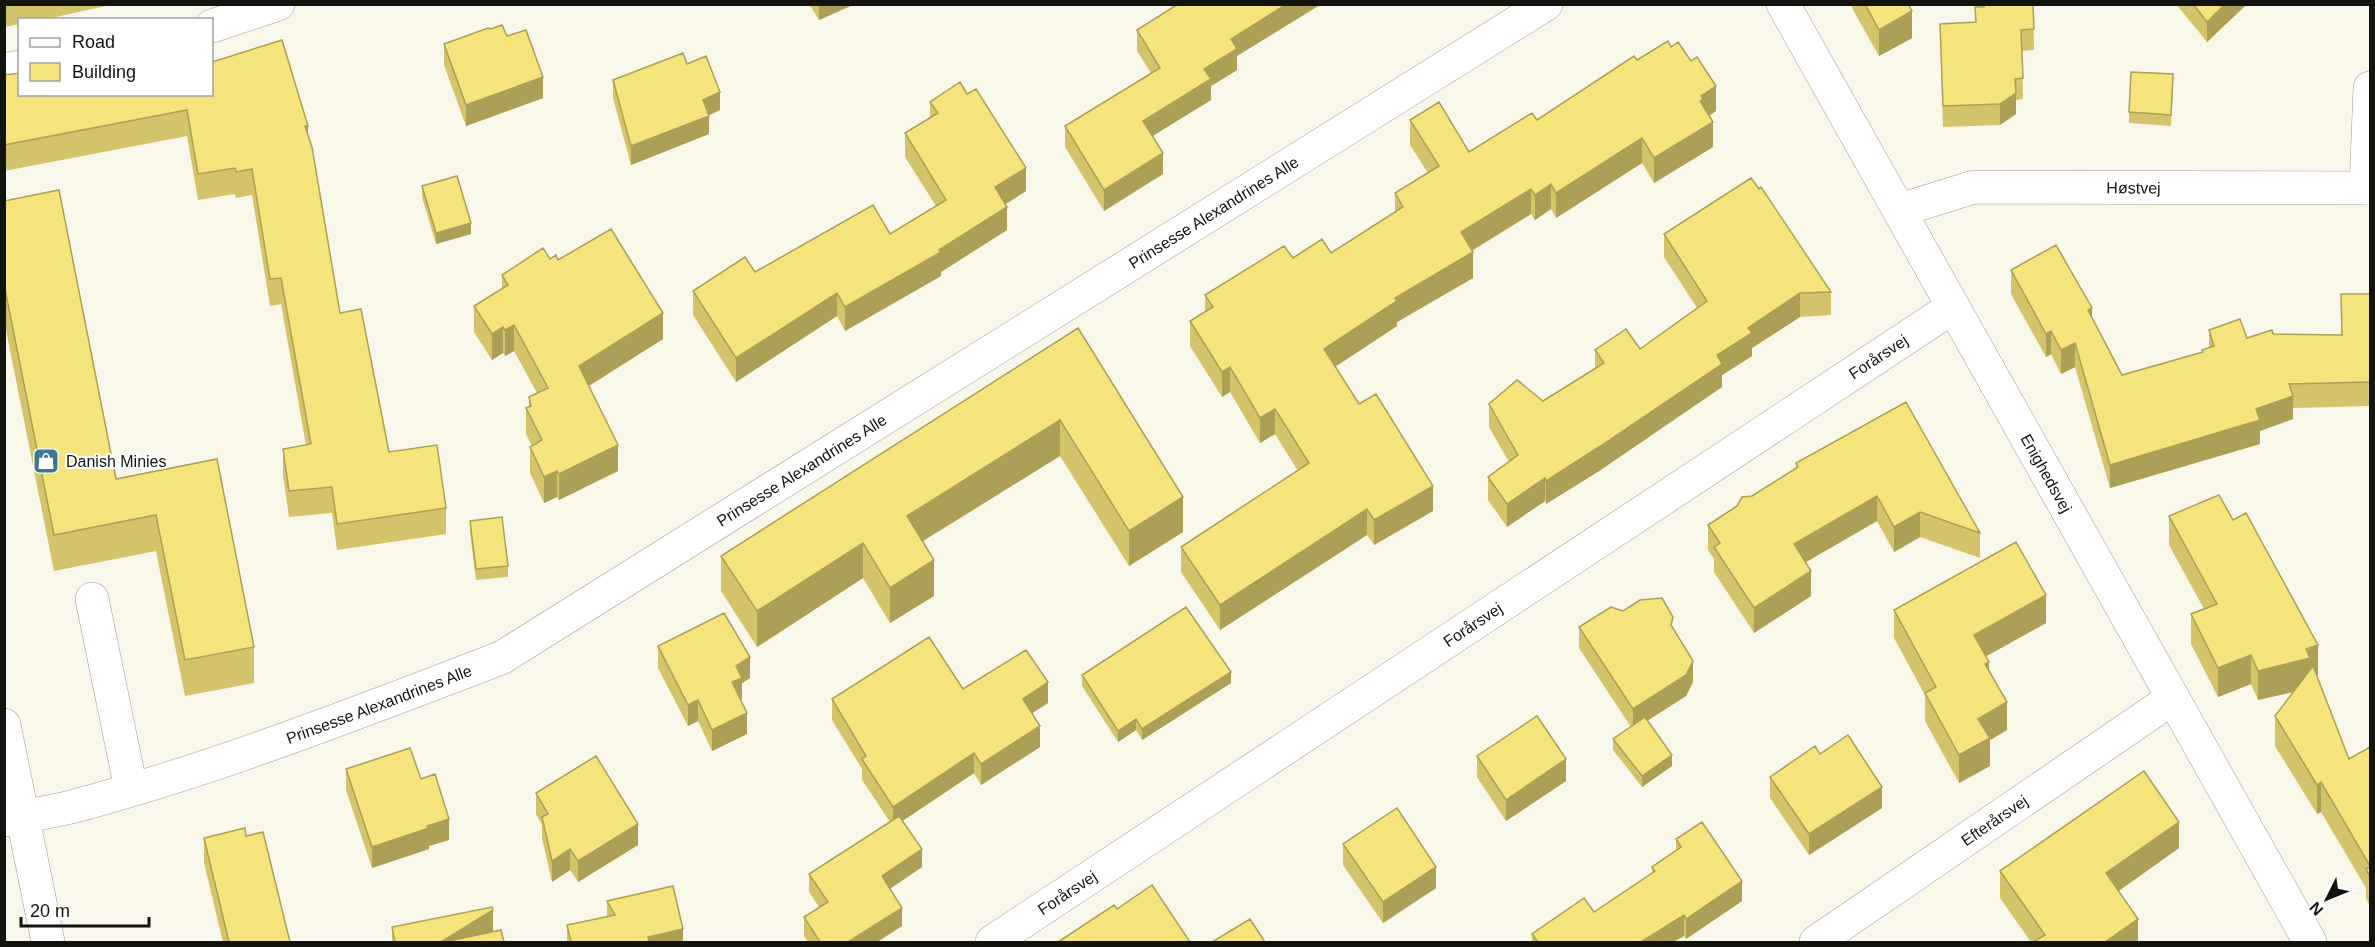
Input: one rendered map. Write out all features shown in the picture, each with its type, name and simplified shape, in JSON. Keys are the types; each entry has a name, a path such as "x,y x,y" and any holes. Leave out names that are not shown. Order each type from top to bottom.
{"street":[{"path":"213,26 278,4"},
{"name":"Prinsesse Alexandrines Alle","path":"14,818 70,807 131,789 334,723 501,658 1546,4"},
{"name":"Enighedsvej","path":"1783,4 2310,942"},
{"path":"2368,188 2370,88"},
{"name":"Høstvej","path":"1900,210 1974,187 2368,188"},
{"name":"Forårsvej","path":"992,942 1953,308"},
{"path":"92,598 131,789"},
{"name":"Efterårsvej","path":"1816,942 2173,698"},
{"path":"4,725 14,818 48,942"}],"building":[{"path":"1178,4 1287,4 1231,39 1237,49 1204,69 1211,79 1143,121 1163,153 1104,190 1065,126 1160,68 1137,30"},
{"path":"1865,4 1908,4 1912,11 1879,30"},
{"path":"1984,4 2033,4 2034,29 2021,30 2023,78 2015,79 2016,93 2000,104 1943,106 1940,24 1976,22 1975,7 1984,7"},
{"path":"2193,4 2225,4 2207,22"},
{"path":"502,25 507,36 526,30 543,77 466,105 444,44"},
{"path":"282,40 308,126 305,126 312,147 340,313 361,309 389,452 437,445 446,508 337,524 332,487 289,491 283,449 311,444 281,278 270,279 252,169 236,172 235,168 198,174 187,110 4,145 4,75 18,73 18,96 213,96 213,62"},
{"path":"1668,41 1671,47 1678,42 1691,61 1697,57 1716,86 1701,96 1703,99 1700,101 1713,122 1654,158 1642,138 1556,193 1551,184 1535,195 1531,189 1461,232 1473,252 1395,298 1397,301 1324,349 1359,404 1376,394 1433,486 1374,520 1367,509 1220,605 1181,547 1309,463 1275,409 1260,418 1230,367 1222,372 1190,321 1213,307 1205,295 1284,246 1293,258 1322,239 1331,253 1403,207 1395,193 1439,166 1410,120 1439,102 1469,152 1532,113 1537,120 1634,56 1637,60"},
{"path":"683,53 687,64 706,56 720,92 703,100 709,116 631,146 613,80"},
{"path":"2131,72 2173,74 2171,115 2129,112"},
{"path":"960,82 967,94 976,89 1026,168 995,187 1007,207 939,250 941,252 845,307 837,293 736,358 693,291 745,257 755,272 873,205 890,234 946,200 905,133 938,113 930,102"},
{"path":"457,176 471,223 436,233 422,186"},
{"path":"1751,178 1759,189 1761,187 1831,292 1800,293 1748,328 1752,333 1717,355 1722,364 1599,447 1546,481 1545,478 1507,504 1488,477 1518,455 1489,404 1517,380 1543,401 1604,363 1595,350 1626,329 1640,349 1707,301 1664,234"},
{"path":"59,190 116,479 217,459 254,647 185,660 156,515 54,535 4,284 4,201"},
{"path":"611,229 663,313 579,366 618,445 559,474 557,471 544,477 530,447 542,440 526,408 531,406 529,397 548,388 514,325 505,330 503,327 492,334 474,306 508,285 502,275 543,248 550,259 556,255 558,260"},
{"path":"2056,245 2092,308 2088,310 2122,375 2203,352 2202,350 2214,346 2209,330 2240,319 2247,338 2272,330 2273,334 2342,335 2341,294 2370,294 2370,382 2289,384 2293,396 2256,409 2260,420 2110,465 2075,343 2061,350 2051,331 2046,334 2011,270"},
{"path":"1078,328 1183,497 1129,531 1060,420 907,516 934,560 890,588 863,543 757,611 721,556"},
{"path":"1906,402 1980,533 1920,512 1894,527 1877,496 1794,544 1811,571 1754,608 1714,547 1720,543 1708,525 1737,506 1742,497 1752,496 1798,467 1796,463"},
{"path":"2219,495 2233,520 2246,513 2318,645 2306,649 2310,658 2258,671 2251,655 2218,668 2191,614 2217,604 2169,516"},
{"path":"502,517 508,566 476,569 470,521"},
{"path":"2016,542 2046,595 1974,635 1989,662 1985,664 2007,702 1978,719 1990,738 1959,755 1925,693 1936,687 1894,610"},
{"path":"1662,598 1673,617 1671,625 1693,661 1686,675 1633,709 1579,627 1611,607 1623,611 1640,600"},
{"path":"1186,607 1231,672 1142,729 1136,719 1118,731 1082,675"},
{"path":"724,613 750,657 736,666 742,678 732,682 747,713 712,730 698,700 688,705 658,646"},
{"path":"929,637 963,689 1026,650 1048,682 1023,699 1040,726 981,764 974,753 893,807 862,759 866,756 832,699"},
{"path":"2313,666 2349,759 2370,747 2370,866 2321,782 2317,785 2275,716"},
{"path":"1537,716 1566,759 1506,800 1477,756"},
{"path":"1645,717 1672,755 1642,776 1613,739"},
{"path":"1848,735 1882,787 1809,834 1770,777 1815,746 1820,754"},
{"path":"410,748 421,779 435,774 449,819 372,847 346,769"},
{"path":"596,756 638,824 578,861 570,849 552,861 542,817 548,814 536,793"},
{"path":"2144,771 2179,822 2106,873 2138,919 2105,942 2033,942 2045,935 2000,871"},
{"path":"1397,808 1436,867 1383,902 1343,844"},
{"path":"899,816 922,849 882,876 902,908 848,942 820,942 804,917 828,902 809,874"},
{"path":"1702,822 1742,881 1686,919 1684,915 1641,942 1538,942 1532,934 1584,898 1594,912 1655,871 1652,867 1681,847 1676,839"},
{"path":"245,828 246,836 263,832 290,942 229,942 204,838"},
{"path":"1152,885 1190,942 1058,942 1114,905 1117,909"},
{"path":"673,886 683,929 648,937 649,942 571,942 567,925 615,915 607,901"},
{"path":"492,907 493,910 441,942 395,942 392,927"},
{"path":"1250,919 1265,942 1212,942"},
{"path":"501,930 504,942 444,942"}],"place":[{"name":"Danish Minies","path":"46,461"}]}
